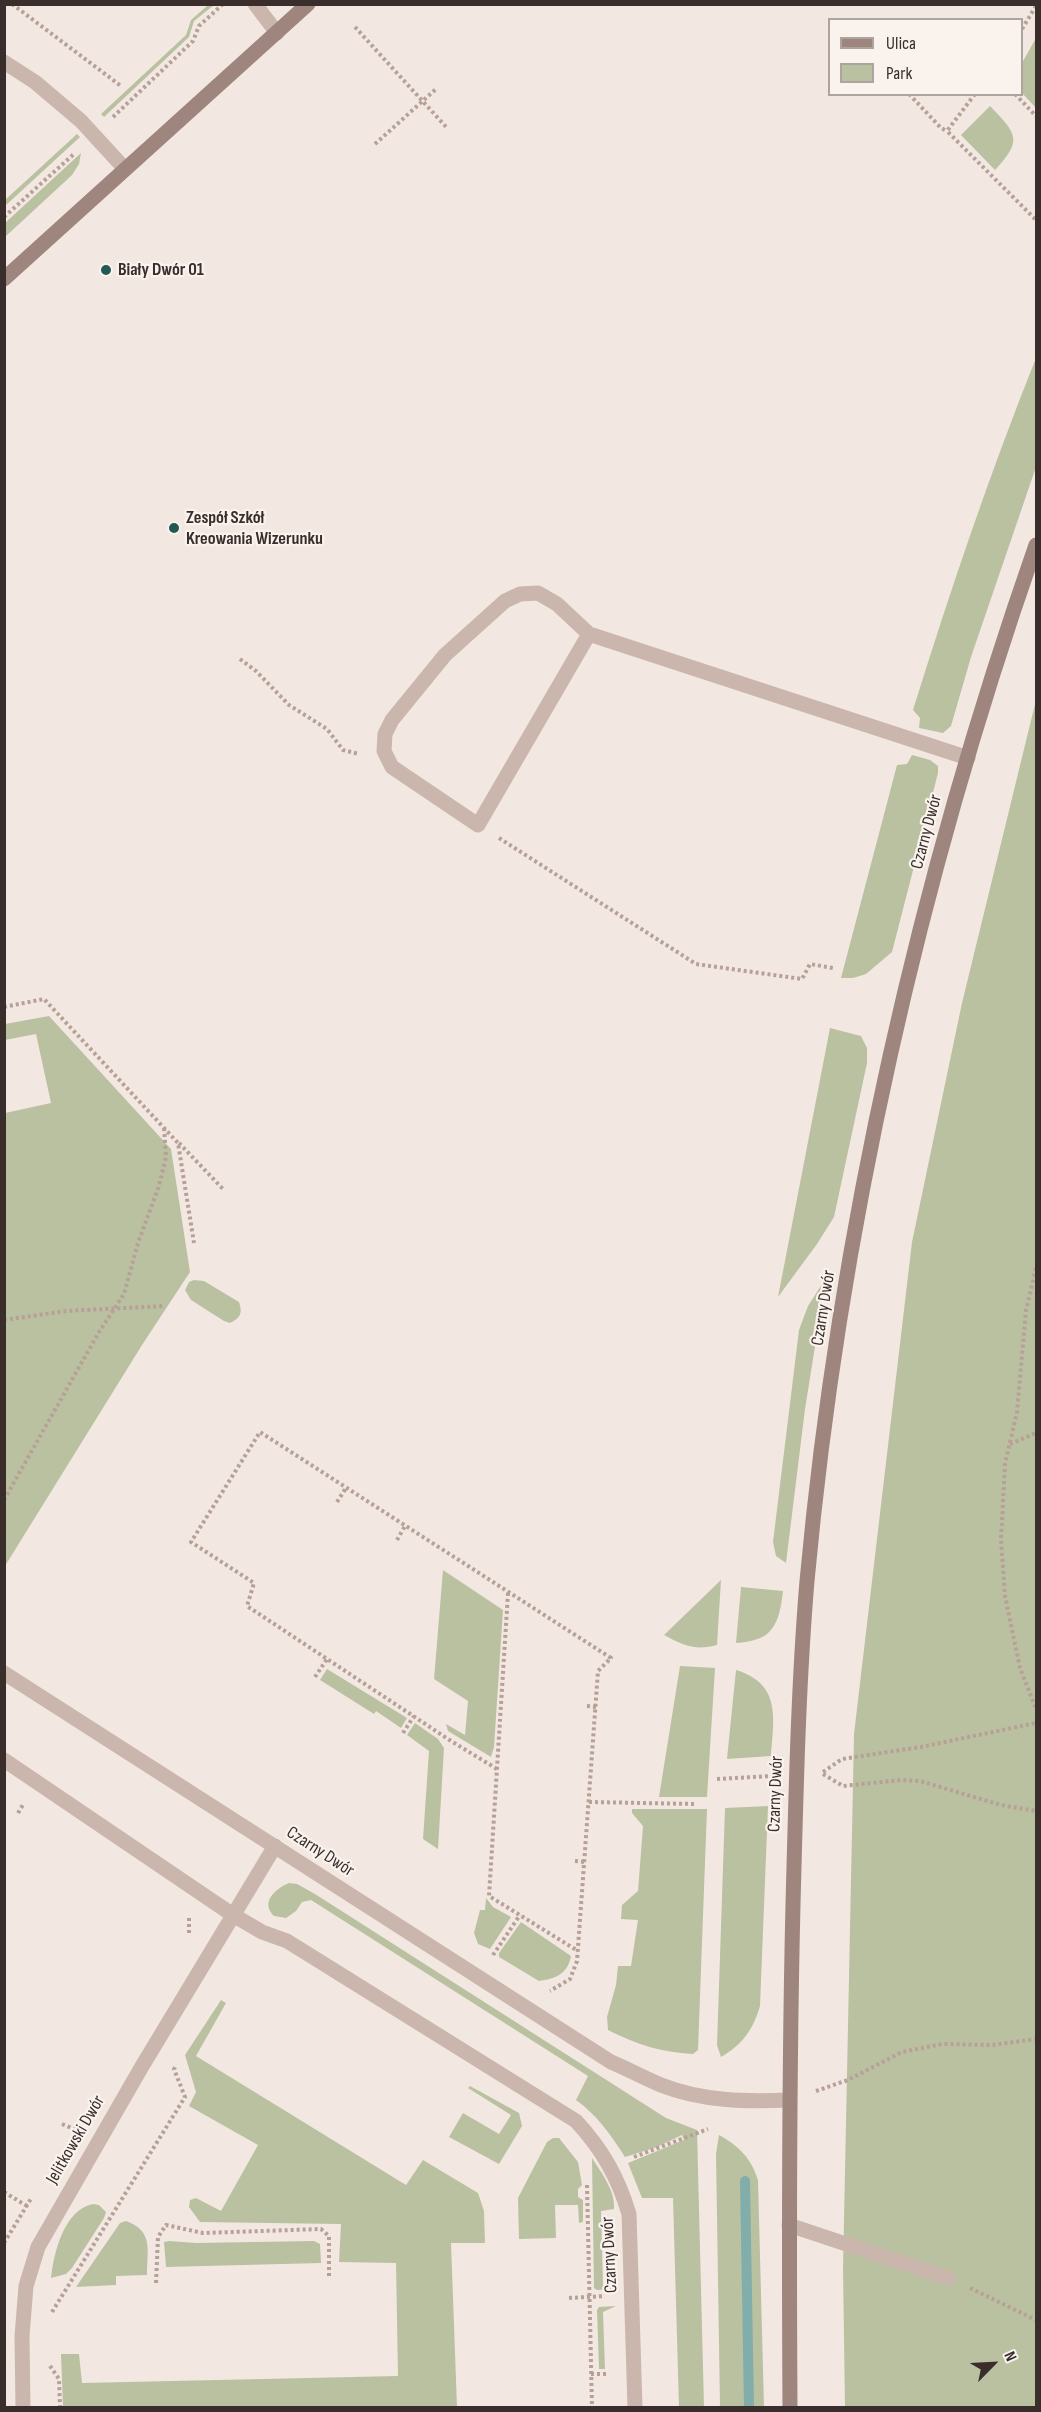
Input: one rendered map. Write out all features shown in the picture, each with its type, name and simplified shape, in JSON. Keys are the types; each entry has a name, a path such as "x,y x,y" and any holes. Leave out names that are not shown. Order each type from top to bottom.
{"main road":[{"path":"4,279 308,4"},
{"name":"Czarny Dwór","path":"790,2408 789,2100 796,1775 801,1658 821,1458 846,1292 872,1144 915,950 968,758 1036,545"}],"street":[{"path":"255,4 277,33"},
{"path":"4,62 35,82 81,122 125,169"},
{"path":"589,634 478,825 405,778 392,767 384,751 384,743 392,720 444,656 505,601 520,594 538,593 557,604 589,634 968,758"},
{"name":"Czarny Dwór","path":"4,1672 611,2062 663,2086 708,2098 760,2102 789,2100"},
{"path":"4,1760 233,1914"},
{"name":"Jelitkowski Dwór","path":"23,2408 22,2336 26,2286 38,2247 95,2145 275,1846"},
{"name":"Czarny Dwór","path":"233,1914 262,1932 287,1941 552,2105 576,2121 595,2141 621,2187 629,2214 634,2408"},
{"path":"789,2225 948,2278"}],"path":[{"path":"12,4 122,86"},
{"path":"4,217 193,41 199,26 223,4"},
{"path":"1023,27 1036,6"},
{"path":"355,27 448,129"},
{"path":"375,144 436,89"},
{"path":"911,96 1036,220"},
{"path":"947,131 973,96"},
{"path":"1017,96 1036,116"},
{"path":"240,659 256,671 289,705 327,729 343,750 390,762"},
{"path":"478,825 696,964 802,978 810,964 833,968"},
{"path":"4,1007 44,999 223,1189"},
{"path":"4,1000 10,1006"},
{"path":"4,1500 99,1332 124,1293 138,1243 159,1186 166,1156 164,1127"},
{"path":"178,1143 194,1243"},
{"path":"1036,1268 1026,1310 1017,1412 1005,1464 1001,1540 1005,1596 1020,1668 1036,1709"},
{"path":"4,1320 35,1315 164,1306"},
{"path":"497,1769 247,1606 254,1583 191,1542 260,1432 611,1658 598,1671 575,1970 570,1979 544,1994"},
{"path":"1010,1444 1036,1433"},
{"path":"338,1502 346,1488"},
{"path":"397,1540 405,1526"},
{"path":"508,1593 489,1896 578,1951"},
{"path":"315,1677 327,1659"},
{"path":"587,1706 596,1707"},
{"path":"403,1733 414,1716"},
{"path":"1036,1723 921,1747 842,1759 821,1773 843,1786 901,1780 920,1782 1001,1805 1036,1811"},
{"path":"589,1802 695,1804"},
{"path":"575,1861 585,1862"},
{"path":"184,1941 190,1932 189,1914"},
{"path":"490,1959 519,1915"},
{"path":"789,2100 848,2080 902,2052 942,2044 993,2045 1036,2038"},
{"path":"48,2318 185,2097 174,2069 180,2059"},
{"path":"68,2139 80,2120"},
{"path":"62,2124 74,2129"},
{"path":"657,2149 708,2129"},
{"path":"587,2178 592,2408"},
{"path":"4,2192 27,2206"},
{"path":"4,2243 33,2196"},
{"path":"156,2283 158,2237 166,2225 203,2233 321,2229 329,2236 329,2279"},
{"path":"948,2278 1036,2320"},
{"path":"569,2298 590,2297"},
{"path":"49,2355 49,2365 59,2379 60,2408"},
{"path":"591,2374 606,2374"}],"green space":[{"path":"208,5 214,5 194,21 189,37 104,117 101,114 186,35 191,20"},
{"path":"1036,38 1036,108 1023,94 1023,61"},
{"path":"990,106 1006,124 1013,137 1010,151 995,170 961,135"},
{"path":"77,134 80,137 5,206 5,200"},
{"path":"81,153 79,164 72,175 5,237 5,223"},
{"path":"1036,358 1036,467 971,657 951,726 943,733 919,728 920,718 913,710 927,665 987,489"},
{"path":"1036,700 1036,2407 845,2408 843,2268 854,1734 912,1242 962,1003"},
{"path":"912,755 930,760 938,766 938,773 892,952 866,974 853,978 841,978 897,765 907,764"},
{"path":"49,1016 171,1149 190,1272 5,1566 5,1113 51,1103 36,1034 5,1040 5,1024"},
{"path":"830,1028 861,1036 867,1048 867,1063 834,1217 778,1297"},
{"path":"826,1278 805,1409 786,1563 776,1556 773,1542 799,1330 808,1306"},
{"path":"204,1281 239,1302 241,1313 238,1317 230,1323 224,1321 191,1300 185,1290 189,1282"},
{"path":"443,1570 503,1610 494,1747 491,1757 448,1731 446,1724 465,1735 468,1701 434,1679"},
{"path":"721,1580 717,1645 689,1646 664,1635"},
{"path":"741,1587 783,1591 779,1613 772,1629 758,1639 736,1643"},
{"path":"680,1666 715,1668 707,1797 659,1797"},
{"path":"327,1669 407,1718 401,1728 376,1711 374,1714 320,1680"},
{"path":"736,1670 751,1676 768,1693 773,1715 771,1756 727,1759"},
{"path":"415,1723 438,1739 444,1748 438,1849 423,1839 429,1751 407,1735"},
{"path":"768,1806 760,2006 746,2036 721,2057 717,2045 725,1808"},
{"path":"632,1809 707,1809 698,2050 693,2054 649,2047 608,2030 607,2017 616,1985 618,1966 631,1966 638,1920 621,1919 622,1905 638,1891 643,1826 632,1813"},
{"path":"289,1883 297,1884 315,1894 666,2118 697,2130 704,2407 679,2407 673,2198 642,2198 628,2163 684,2140 682,2135 657,2147 625,2157 591,2112 576,2100 588,2076 311,1900 302,1902 296,1911 286,1918 274,1916 268,1906 271,1896"},
{"path":"486,1898 493,1907 511,1917 490,1949 478,1944 474,1933 480,1910 485,1910"},
{"path":"521,1922 571,1956 564,1971 550,1979 539,1981 499,1957 499,1953"},
{"path":"221,2000 226,2003 196,2056 406,2185 423,2160 478,2193 484,2211 485,2243 451,2243 457,2407 63,2407 61,2354 79,2354 82,2383 398,2376 396,2263 339,2262 341,2224 200,2222 189,2207 190,2200 196,2198 221,2211 258,2145 189,2106 196,2092 185,2055"},
{"path":"470,2086 519,2113 522,2126 499,2164 449,2137 463,2113 499,2134 511,2115 468,2088"},
{"path":"719,2135 743,2153 752,2165 758,2180 764,2407 720,2407 716,2154"},
{"path":"553,2138 559,2138 578,2162 582,2185 578,2189 578,2197 583,2200 583,2222 579,2223 578,2205 555,2205 556,2238 519,2239 518,2198 547,2142"},
{"path":"592,2158 613,2196 614,2209 601,2211 603,2285 617,2289 597,2290 594,2288"},
{"path":"93,2204 99,2205 106,2212 104,2218 72,2268 66,2274 51,2278 58,2245 68,2223 75,2214"},
{"path":"126,2221 135,2225 145,2236 148,2250 147,2275 116,2276 116,2285 76,2287 120,2223"},
{"path":"314,2241 320,2244 321,2263 166,2267 164,2242 196,2243"},
{"path":"616,2306 603,2312 605,2369 599,2369 597,2310 599,2307"}],"waterway":[{"path":"745,2181 749,2408"}],"place":[{"name":"Biały Dwór 01","path":"106,270"},
{"name":"Zespół Szkół Kreowania Wizerunku","path":"174,528"}]}
